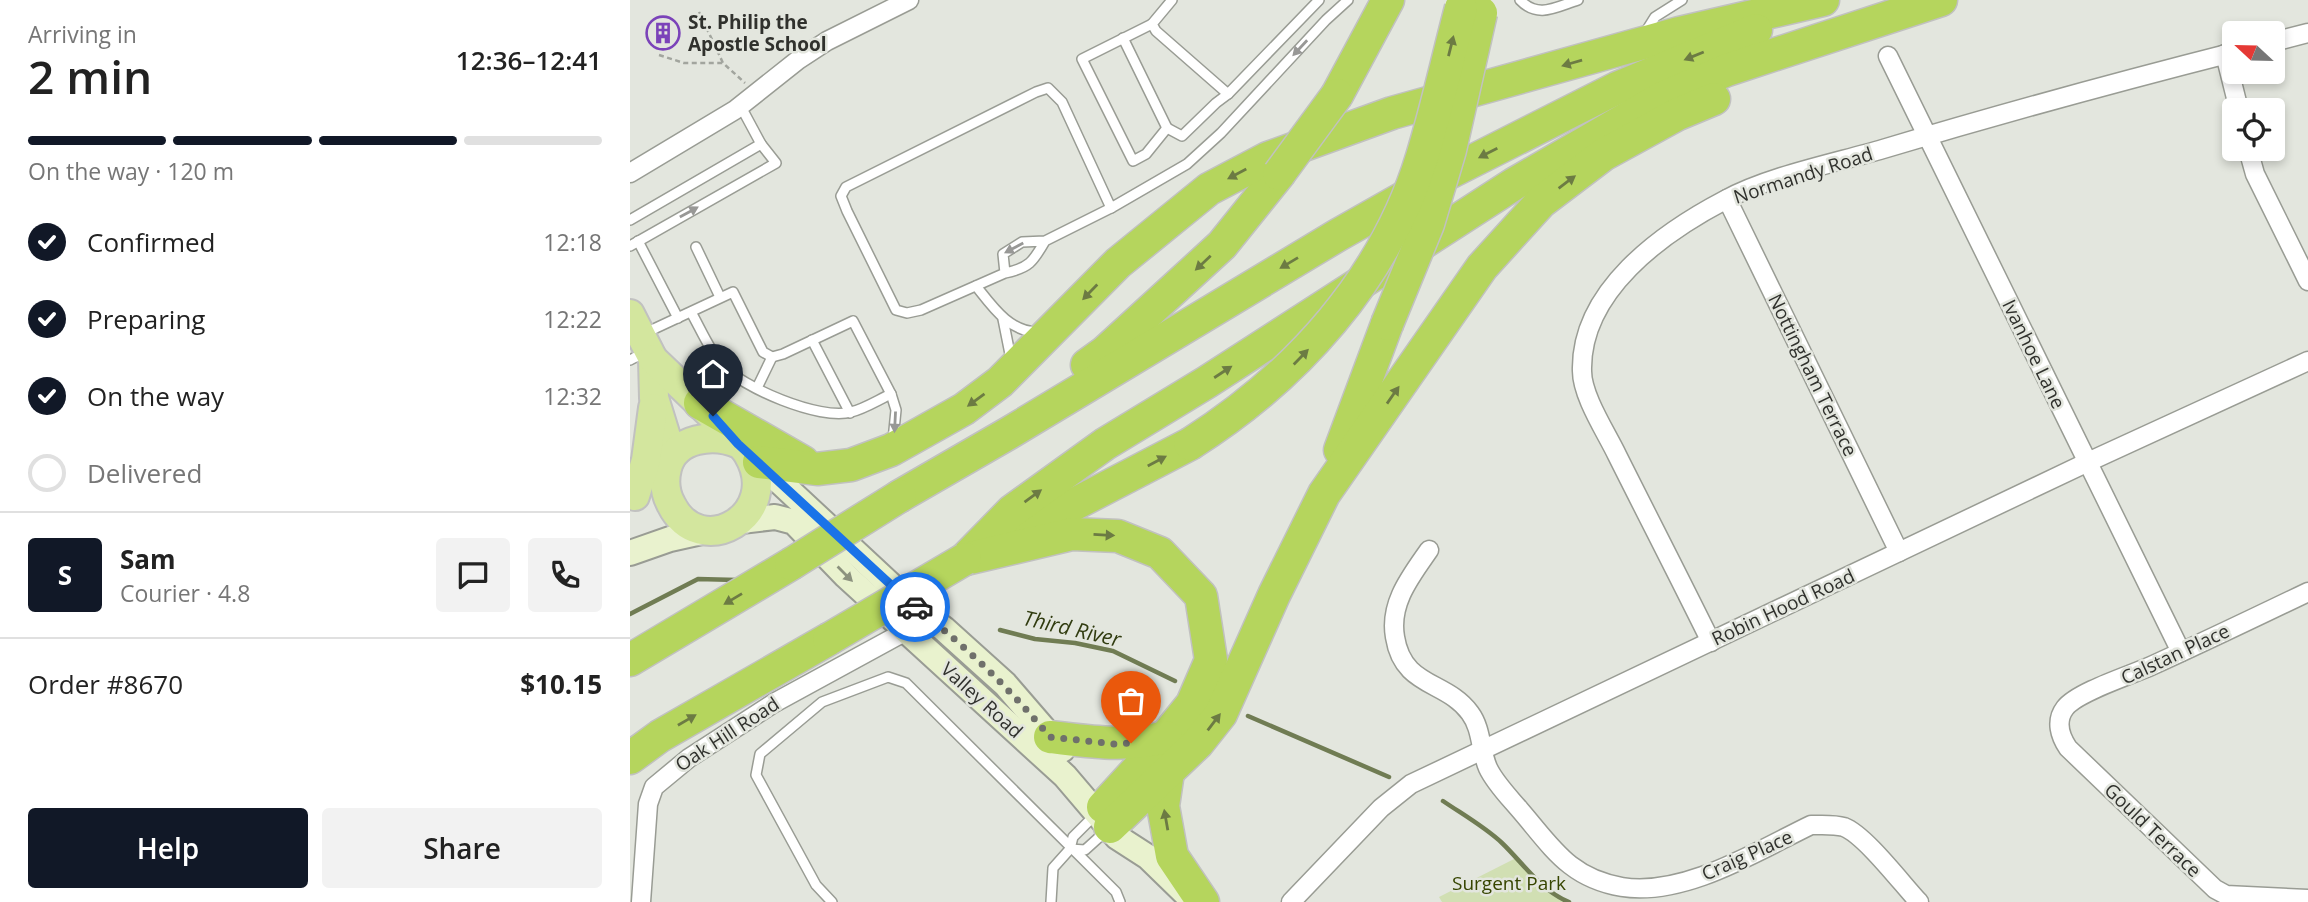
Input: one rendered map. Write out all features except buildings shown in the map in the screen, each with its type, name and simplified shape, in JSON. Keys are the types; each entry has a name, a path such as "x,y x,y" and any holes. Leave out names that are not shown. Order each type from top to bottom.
{"highway":[{"path":"900,496 1105,352 1222,245 1337,95 1388,0"},
{"path":"748,453 817,469 851,465 891,450 964,409 1010,372 1118,263 1209,189 1268,158 1392,113 1638,44 1824,0"},
{"path":"630,660 791,565 900,496 1338,235 1437,179 1616,88 1824,0"},
{"path":"965,559 1012,511 1105,444 1207,382 1525,177 1662,97 1727,71 1941,0"},
{"path":"1109,815 1168,772 1198,743 1221,714 1289,562 1324,494 1387,324 1428,224 1450,150 1472,5"},
{"path":"630,758 660,736 965,559 1190,444 1245,407 1296,363 1340,313 1373,264 1396,223 1422,158 1472,5"},
{"path":"1324,494 1482,267 1541,202 1603,155 1678,114 1824,53 1855,28"},
{"path":"700,403 817,469"},
{"path":"965,559 1072,534 1118,536 1160,554 1201,596 1211,660 1192,704 1109,815"},
{"path":"1050,737 1115,744 1166,737"},
{"path":"1168,772 1163,806 1172,856 1203,902"}],"main road":[{"path":"641,343 667,440 668,466 665,485 681,520 706,531"},
{"name":"Valley Road","path":"641,343 748,453 911,604 944,629 1005,684 1050,737 1109,815"},
{"path":"633,500 646,460 654,398"},
{"path":"630,553 670,539 724,528 741,521 757,495 756,479 748,453 726,438 702,438 680,449 668,466 633,500"},
{"name":"Valley Road","path":"741,521 775,517 794,522 846,576 1065,776 1109,815 1134,831 1148,856 1195,902"}],"street":[{"path":"630,173 740,105 827,41 909,0"},
{"path":"2286,39 2308,33"},
{"name":"Normandy Road","path":"1711,642 1599,418 1581,374 1591,319 1633,265 1652,246 1727,199 1750,188 2156,71 2222,55"},
{"name":"Ivanhoe Lane","path":"1888,56 2181,652"},
{"path":"2251,161 2255,174 2308,281"},
{"name":"Nottingham Terrace","path":"1727,199 1899,552"},
{"name":"Robin Hood Road","path":"1291,902 1381,808 1411,784 2088,462 2308,361"},
{"name":"Craig Place","path":"1429,550 1401,594 1395,620 1395,636 1405,664 1414,675 1445,692 1469,712 1478,729 1489,770 1564,862 1600,882 1648,888 1713,872 1811,825 1827,824 1844,827 1858,835 1919,902"},
{"name":"Calstan Place","path":"2060,730 2063,709 2075,698 2308,592"},
{"name":"Oak Hill Road","path":"641,902 636,875 648,804 654,787 667,774 774,703 906,631"},
{"name":"Gould Terrace","path":"2060,730 2068,748 2215,888 2227,895 2308,899"}],"lane":[{"path":"1167,128 1146,155 1133,161 1082,59 1152,24 1172,0"},
{"path":"1123,38 1167,128 1182,136 1228,94 1319,0"},
{"path":"1005,273 1003,254 1022,242 1045,241 1111,208 1186,164 1221,133 1348,0"},
{"path":"1520,0 1529,10 1540,11 1578,0"},
{"path":"1638,44 1655,18 1682,0"},
{"path":"1152,24 1156,31 1228,94"},
{"path":"1045,241 1032,263 921,310 907,313 896,310 841,196 846,187 1048,88 1062,102 1111,208"},
{"path":"678,318 634,243 776,163 761,144 740,105"},
{"path":"630,220 761,144"},
{"path":"696,247 720,297"},
{"path":"976,286 1003,319 1012,358 1010,372"},
{"path":"641,343 678,318 733,292 763,352 772,357"},
{"path":"691,312 722,364 757,388 795,405 824,413 850,413 891,394"},
{"path":"1003,319 1034,333 1056,328"},
{"path":"757,388 772,357 853,321 891,394 896,411 891,450"},
{"path":"812,340 850,413"},
{"path":"832,902 817,885 756,775 760,754 822,702 888,677 906,683 1116,892 1120,902"},
{"path":"1070,849 1085,850 1109,815"},
{"path":"1051,902 1053,868 1070,849 1073,837 1109,815"}],"path":[{"path":"699,12 723,64 744,83"},
{"path":"659,55 684,63 723,64"}],"green space":[{"name":"Surgent Park","path":"1516,858 1559,898 1569,902 1442,902 1439,897"}],"waterway":[{"name":"Third River","path":"630,614 698,579 737,580"},
{"name":"Third River","path":"1000,630 1035,639 1075,643 1113,651 1175,681"},
{"name":"Third River","path":"1248,716 1389,777"},
{"name":"Third River","path":"1443,801 1495,837 1541,884 1569,902"}],"way so far":[{"path":"915,607 944,629 1005,684 1050,737 1115,744 1131,743"}],"place":[{"name":"St. Philip the Apostle School","path":"663,33"}],"route":[{"path":"713,416 738,444 915,607"}]}
